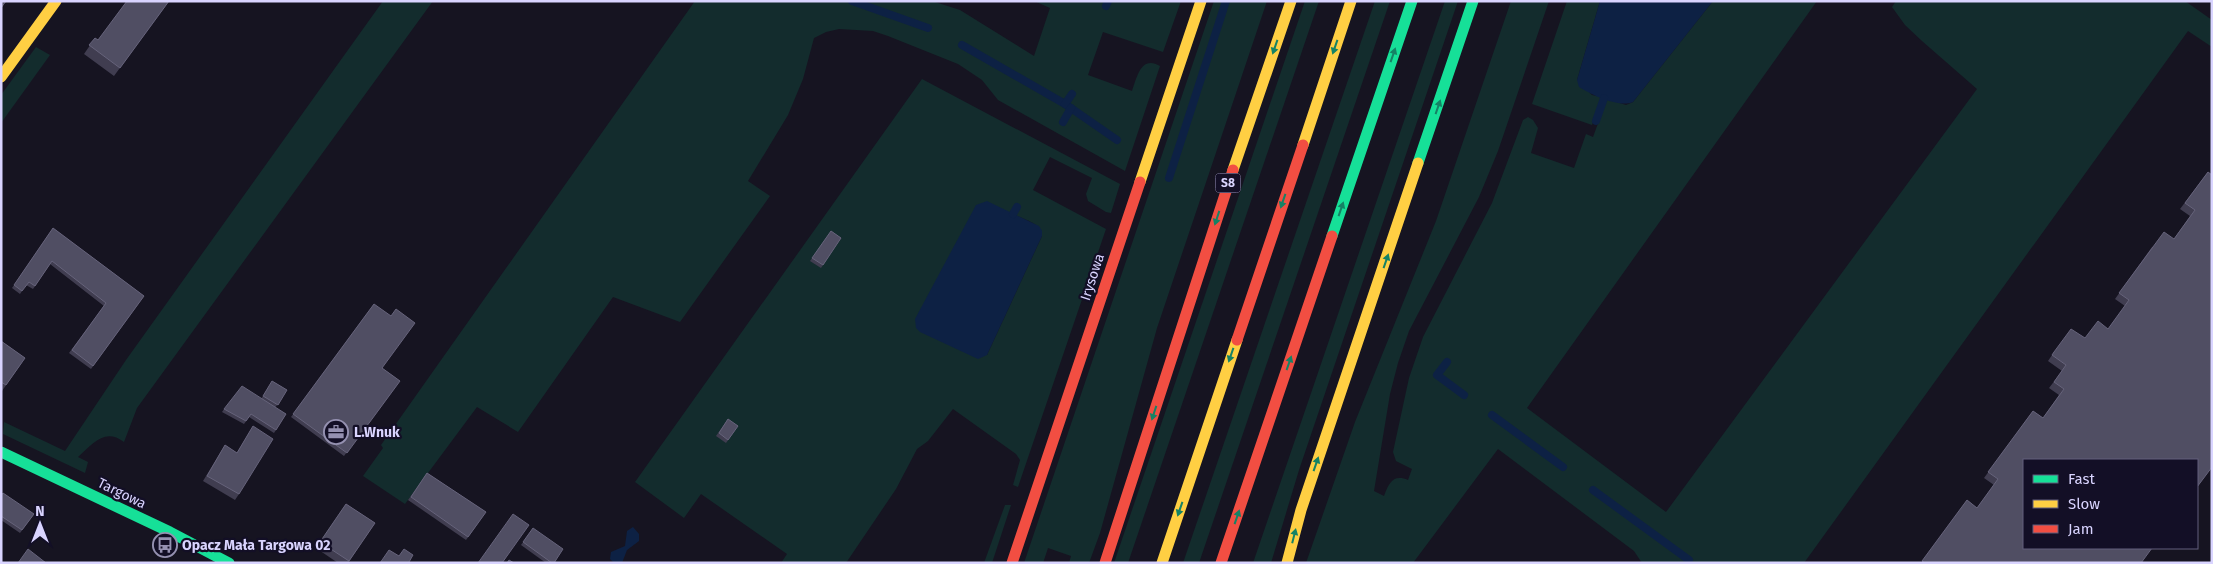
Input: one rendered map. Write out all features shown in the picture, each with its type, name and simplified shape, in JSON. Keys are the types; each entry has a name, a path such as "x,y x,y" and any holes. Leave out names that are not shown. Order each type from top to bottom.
{"main road":[{"path":"1,77 56,1"},
{"name":"Irysowa","path":"1012,563 1202,1"},
{"name":"S8","path":"1105,563 1232,169 1291,1"},
{"path":"1162,563 1351,1"},
{"path":"1222,563 1412,1"},
{"path":"1287,563 1301,510 1473,1"},
{"name":"Targowa","path":"1,452 170,532 229,563"}],"green space":[{"path":"383,1 433,1 137,408 124,442 111,436 99,439 78,457 88,462 85,473 3,434 4,422 65,451 126,360"},
{"path":"695,1 932,1 960,10 1034,56 1050,8 1034,1 1181,1 1163,52 1103,32 1088,75 1132,91 1138,74 1144,65 1154,63 1160,66 1125,171 998,100 982,80 958,64 873,31 839,29 826,32 814,38 803,79 788,115 748,181 770,196 680,322 613,297 518,432 477,407 405,504 363,476 383,448 381,445"},
{"path":"1214,1 1267,1 1157,328 1100,533 1089,563 1069,563 1071,556 1048,548 1043,563 1024,563"},
{"path":"1305,1 1319,1 1128,563 1114,563"},
{"path":"1375,1 1390,1 1199,563 1183,563"},
{"path":"1445,1 1458,1 1299,470 1271,563 1253,563"},
{"path":"1511,1 1549,1 1498,151 1479,197 1409,331 1398,363 1390,394 1374,491 1384,496 1392,481 1399,478 1408,480 1412,469 1396,461 1393,452 1409,378 1423,337 1492,203 1523,120 1528,117 1533,120 1538,128 1531,153 1574,168 1586,134 1593,137 1607,99 1626,105 1633,102 1713,1 1817,1 1527,408 1666,512 1977,89 1905,25 1892,7 1896,1 2185,1 2212,20 2212,47 2188,31 1804,563 1642,563 1634,551 1498,449 1413,563 1306,563 1355,422 1436,221"},
{"path":"1567,1 1600,1 1577,80 1592,95 1601,97 1592,125 1532,104"},
{"path":"36,47 50,55 1,123 1,95"},
{"path":"922,79 1120,184 1111,213 1106,212 1088,201 1086,194 1092,178 1050,157 1033,190 1106,229 1018,487 1013,485 1020,460 1016,454 953,409 928,441 917,449 896,489 846,563 781,563 787,554 701,494 684,518 635,482","holes":["1013,214 1039,228 1042,236 987,355"]},
{"path":"1005,505 1011,505 992,563 984,563"}],"water":[{"path":"1600,1 1713,1 1633,102 1620,103 1605,100 1591,94 1579,87 1577,80"},
{"path":"987,201 1039,226 1042,236 987,355 978,359 920,332 916,328 915,319 976,205"},
{"path":"633,527 639,534 639,541 627,550 622,563 614,563 610,559 611,552 625,546 627,531"}],"building":[{"path":"1,1 6,1 1,8"},
{"path":"127,1 169,1 120,68 89,45 95,38 98,40"},
{"path":"2208,172 2212,175 2212,467 2198,486 2198,459 2023,459 2023,549 2151,549 2141,563 1925,563 1922,561 1967,500 1977,508 1998,479 1988,472 2033,411 2043,418 2064,389 2054,382 2066,365 2052,355 2054,352 2071,329 2085,338 2098,321 2108,329 2129,300 2119,293 2164,232 2174,239 2195,210 2185,203"},
{"path":"53,228 144,296 93,366 72,350 106,303 52,261 35,286 29,282 22,291 14,285"},
{"path":"831,231 841,238 823,265 812,258"},
{"path":"374,304 391,316 396,309 415,323 382,368 400,381 347,453 293,414"},
{"path":"1,341 25,358 6,385 1,382"},
{"path":"272,381 287,390 278,405 263,396"},
{"path":"242,386 286,414 276,430 251,414 246,421 224,409"},
{"path":"728,419 738,426 728,440 719,433"},
{"path":"253,426 273,439 239,494 207,476 225,445 237,453"},
{"path":"427,473 486,512 468,537 411,497"},
{"path":"3,493 34,514 22,530 1,516 1,496"},
{"path":"346,504 375,523 349,561 320,542"},
{"path":"513,514 529,525 502,563 478,563"},
{"path":"533,528 563,549 554,563 523,542"},
{"path":"28,549 46,563 18,563"},
{"path":"404,549 413,555 410,563 380,563 389,550 399,556"}],"waterway":[{"path":"852,1 928,28"},
{"path":"1106,6 1108,1"},
{"path":"1169,178 1226,1"},
{"path":"962,45 1065,104 1117,140"},
{"path":"1065,104 1072,94"},
{"path":"1596,121 1604,98"},
{"path":"1063,122 1071,108"},
{"path":"1013,214 1017,207"},
{"path":"1447,362 1437,375 1464,395"},
{"path":"1492,415 1563,467"},
{"path":"1593,490 1689,560"}],"traffic: fast":[{"path":"1332,236 1412,1"},
{"path":"1418,163 1473,1"},
{"path":"1,452 170,532 229,563"}],"traffic: slow":[{"path":"1,77 56,1"},
{"path":"1140,182 1201,1"},
{"path":"1233,170 1291,1"},
{"path":"1303,145 1351,1"},
{"path":"1287,563 1301,510 1418,163"},
{"path":"1162,563 1237,340"}],"traffic: jam":[{"path":"1237,340 1303,145"},
{"path":"1105,563 1233,170"},
{"path":"1012,563 1140,182"},
{"path":"1221,563 1332,236"}],"place":[{"name":"L.Wnuk","path":"336,432"},
{"name":"Opacz Mała Targowa 02","path":"165,545"}]}
